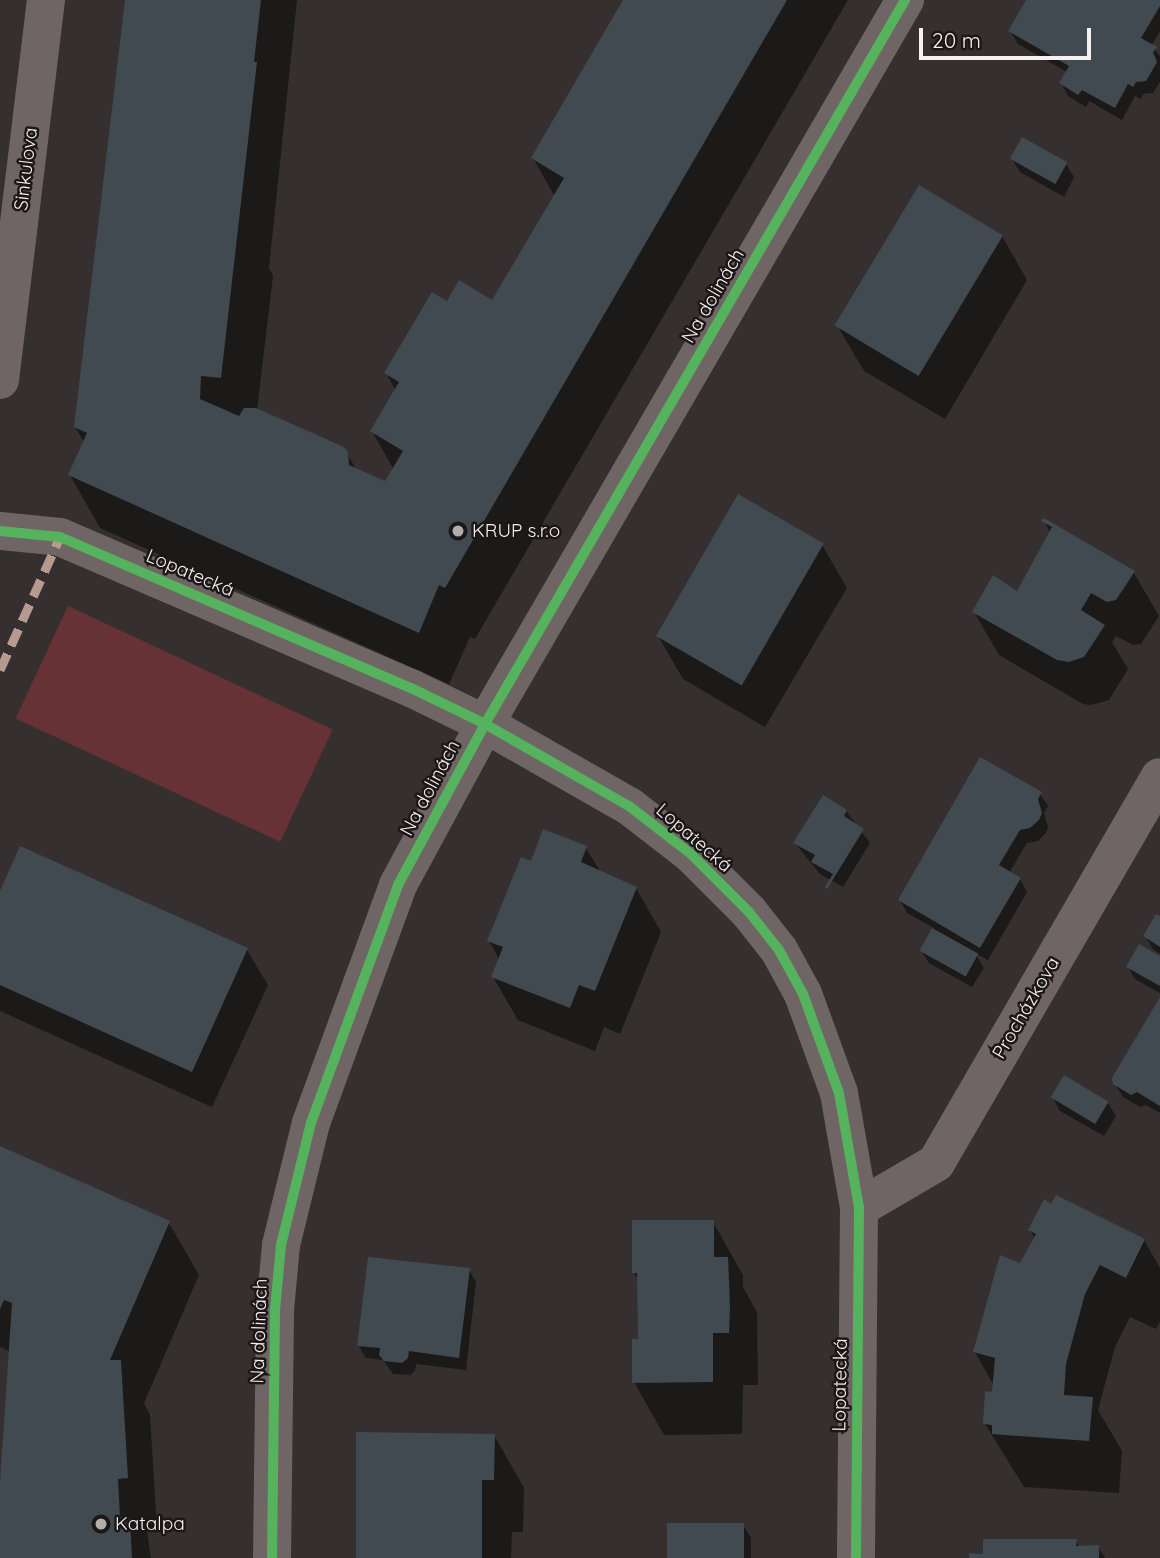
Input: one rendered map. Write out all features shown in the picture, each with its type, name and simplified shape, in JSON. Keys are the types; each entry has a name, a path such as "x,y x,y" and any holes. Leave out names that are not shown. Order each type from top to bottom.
{"street":[{"name":"Sinkulova","path":"0,380 46,0"},
{"name":"Na dolinách","path":"272,1558 275,1310 281,1245 308,1134 398,885 442,798 905,0"},
{"name":"Lopatecká","path":"0,531 60,537 411,688 485,724 629,806 691,854 749,912 779,950 803,994 839,1093 859,1208 856,1558"},
{"name":"Procházkova","path":"859,1208 936,1163 1160,776"}],"shaded area":[{"path":"68,606 333,729 280,842 16,718"}],"building":[{"path":"125,0 261,0 254,62 257,62 221,378 201,376 200,399 239,416 244,408 256,408 344,447 348,452 349,465 385,481 403,451 370,431 399,382 384,373 432,292 447,301 459,280 492,300 564,178 531,158 623,0 787,0 445,588 439,585 419,633 68,475 87,433 74,427"},
{"path":"1026,0 1160,0 1160,6 1141,38 1157,47 1153,52 1157,62 1146,81 1136,82 1133,87 1128,84 1115,108 1082,90 1078,95 1059,83 1069,66 1008,31"},
{"path":"1022,137 1067,162 1055,184 1010,159"},
{"path":"919,185 1003,235 919,376 835,326"},
{"path":"738,494 824,544 742,686 656,636"},
{"path":"1044,518 1135,571 1116,600 1107,602 1091,593 1081,610 1105,625 1084,657 1069,662 1057,660 972,612 993,575 1017,591 1052,527 1041,521"},
{"path":"980,757 1042,792 1038,799 1042,813 1030,828 1020,830 999,865 1021,878 980,948 898,900"},
{"path":"823,795 847,810 844,816 864,829 827,889 825,887 833,874 811,862 815,855 793,843"},
{"path":"543,829 587,846 581,862 637,887 595,991 579,985 570,1008 491,977 503,947 487,941 521,857 531,861"},
{"path":"20,846 248,948 192,1072 0,985 0,891"},
{"path":"1156,914 1160,916 1160,947 1143,936"},
{"path":"932,928 978,954 966,976 919,951"},
{"path":"1139,944 1160,956 1160,986 1126,967"},
{"path":"1160,997 1160,1106 1137,1092 1131,1095 1113,1084 1112,1078"},
{"path":"1064,1075 1109,1102 1095,1124 1051,1097"},
{"path":"0,1146 170,1221 110,1360 121,1360 128,1478 118,1479 120,1517 130,1518 132,1558 0,1558 0,1481 12,1303 4,1300 0,1309"},
{"path":"1056,1195 1145,1239 1126,1278 1100,1265 1085,1294 1066,1364 1064,1395 1093,1397 1089,1441 992,1434 992,1425 983,1424 985,1391 992,1392 995,1358 973,1352 1000,1255 1020,1263 1036,1234 1028,1230 1044,1199 1051,1204"},
{"path":"632,1220 714,1220 714,1257 728,1257 730,1306 729,1333 713,1333 713,1382 632,1383 632,1339 638,1339 637,1273 632,1273"},
{"path":"368,1257 470,1268 459,1358 409,1351 408,1358 402,1363 384,1361 379,1355 380,1348 357,1346"},
{"path":"356,1432 495,1434 494,1480 482,1480 482,1558 356,1558"},
{"path":"667,1523 744,1523 744,1558 667,1558"},
{"path":"983,1539 1077,1539 1076,1546 1099,1545 1099,1558 969,1558 969,1553 983,1554"}],"marked path":[{"path":"0,670 60,537"}],"cycle path":[{"path":"272,1558 275,1310 281,1245 311,1123 398,885 485,724 905,0"},
{"path":"0,531 60,537 411,688 485,724 629,806 691,854 749,912 779,950 803,994 839,1093 859,1208 856,1558"}],"place":[{"name":"KRUP s.r.o","path":"458,531"},
{"name":"Katalpa","path":"101,1524"}]}
